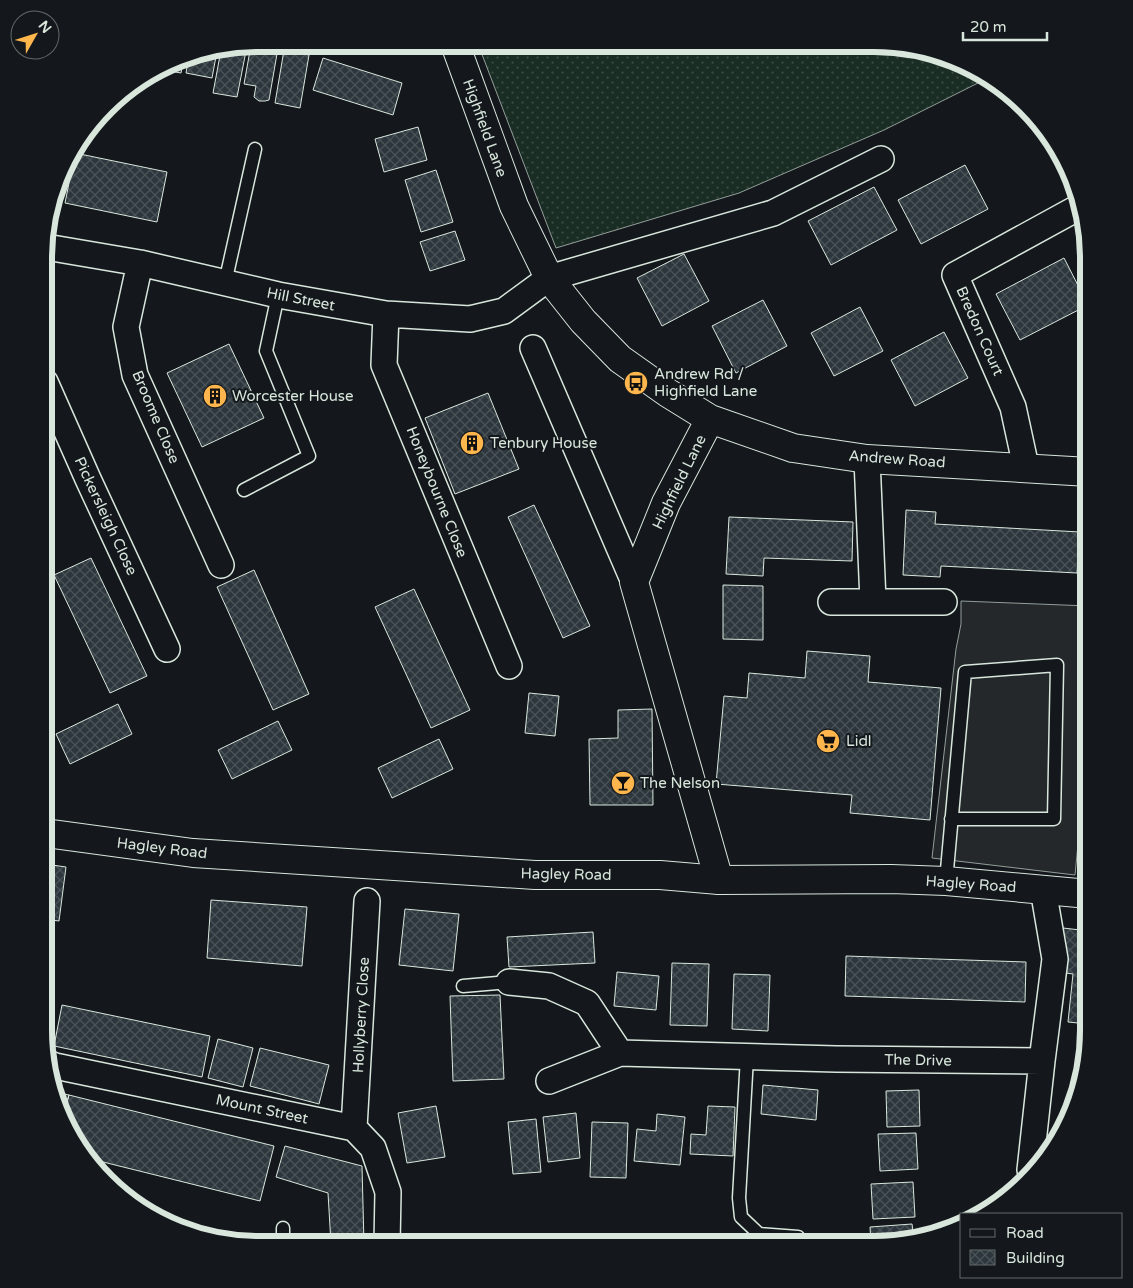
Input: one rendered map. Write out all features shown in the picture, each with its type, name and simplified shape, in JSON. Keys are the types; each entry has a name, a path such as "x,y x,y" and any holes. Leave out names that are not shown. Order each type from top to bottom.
{"street":[{"name":"Highfield Lane","path":"458,52 514,206 549,278 583,321 620,359 710,420 666,503 634,582"},
{"path":"549,278 773,213 881,159"},
{"name":"Bredon Court","path":"1026,468 1013,407 955,275 1074,210"},
{"name":"Hill Street","path":"53,248 140,263 278,295 386,314 470,319 504,311 549,278"},
{"name":"Broome Close","path":"140,263 126,327 135,375 221,565"},
{"name":"Honeybourne Close","path":"386,314 384,365 509,666"},
{"path":"533,348 634,582 719,880"},
{"name":"Pickersleigh Close","path":"52,398 167,649"},
{"name":"Andrew Road","path":"710,420 793,448 867,459 1080,471"},
{"path":"867,459 873,601"},
{"path":"831,602 944,602"},
{"name":"Hagley Road","path":"52,834 193,854 535,875 660,875 719,880 892,879 946,881 1080,893"},
{"path":"1031,1163 1055,958 1044,889"},
{"name":"Hollyberry Close","path":"354,1128 367,901"},
{"path":"509,982 549,986 587,1003 620,1054"},
{"name":"The Drive","path":"549,1081 620,1054 1042,1061"},
{"name":"Mount Street","path":"55,1066 354,1128"},
{"path":"354,1128 373,1148 388,1192 387,1236"}],"lane":[{"path":"225,283 255,149"},
{"path":"244,490 309,456 266,351 278,295"},
{"path":"946,881 951,819 965,672 1057,665 1054,819 951,819"},
{"path":"464,986 509,982"},
{"path":"747,1057 739,1198 741,1217 759,1234 785,1236"},
{"path":"283,1228 283,1236"}],"green space":[{"path":"481,52 875,52 915,56 941,63 981,82 884,130 739,193 556,248"}],"shaded area":[{"path":"961,601 1080,606 1080,824 1075,875 932,858 956,649 961,624"}],"building":[{"path":"277,52 269,100 259,101 254,97 256,86 244,84 250,53"},
{"path":"284,52 309,55 300,108 275,103"},
{"path":"246,53 237,97 213,93 220,56"},
{"path":"216,57 212,78 186,73 187,65"},
{"path":"323,58 402,83 393,115 313,90"},
{"path":"182,67 181,73 172,71"},
{"path":"418,127 427,160 384,172 375,139"},
{"path":"81,154 167,172 157,222 65,203 71,173"},
{"path":"965,165 988,209 921,244 898,200"},
{"path":"436,170 453,222 421,232 405,180"},
{"path":"874,187 897,230 831,265 808,221"},
{"path":"455,231 465,260 430,271 420,242"},
{"path":"684,254 709,301 662,326 637,278"},
{"path":"1064,258 1080,289 1080,309 1020,340 996,294"},
{"path":"763,300 787,346 736,373 712,326"},
{"path":"860,307 883,351 834,376 811,333"},
{"path":"944,332 968,378 915,406 891,360"},
{"name":"Worcester House","path":"229,344 264,418 202,447 167,373"},
{"name":"Tenbury House","path":"488,393 519,469 455,494 425,418"},
{"path":"534,505 590,626 563,638 508,517"},
{"path":"906,510 936,512 935,524 1080,532 1077,573 941,566 940,577 903,575"},
{"path":"729,517 853,522 852,561 764,558 763,576 726,574"},
{"path":"91,558 147,676 110,693 54,575"},
{"path":"254,570 309,694 273,710 217,587"},
{"path":"723,585 763,586 763,640 723,639"},
{"path":"414,589 470,710 431,728 375,607"},
{"name":"Lidl","path":"807,651 870,656 868,682 941,688 930,820 850,813 852,795 716,784 724,696 747,698 749,673 805,678"},
{"path":"529,693 559,696 555,736 525,733"},
{"path":"118,704 132,734 70,764 56,734"},
{"path":"652,709 653,805 590,805 589,739 618,738 618,710"},
{"path":"278,721 292,750 232,779 218,750"},
{"path":"439,739 453,769 392,798 378,768"},
{"path":"52,865 66,867 59,921 52,920"},
{"path":"211,900 307,907 302,966 207,958"},
{"path":"405,909 459,914 453,971 399,965"},
{"path":"1063,928 1080,930 1080,1023 1068,1022 1073,974 1059,972"},
{"path":"593,932 595,963 509,967 507,937"},
{"path":"846,956 1026,962 1025,1002 845,996"},
{"path":"672,963 709,964 707,1026 670,1025"},
{"path":"617,972 659,976 656,1010 614,1006"},
{"path":"734,974 770,975 768,1031 732,1029"},
{"path":"500,995 504,1079 453,1081 450,996"},
{"path":"62,1005 210,1036 202,1077 54,1046"},
{"path":"218,1039 253,1048 243,1087 208,1078"},
{"path":"260,1048 329,1065 319,1104 250,1086"},
{"path":"763,1085 818,1090 816,1120 761,1114"},
{"path":"919,1090 920,1126 887,1127 886,1091"},
{"path":"62,1094 69,1095 66,1105"},
{"path":"69,1095 274,1146 260,1201 101,1161 80,1133 66,1105"},
{"path":"436,1106 445,1157 407,1163 398,1113"},
{"path":"708,1106 735,1107 733,1156 690,1154 691,1134 706,1135"},
{"path":"576,1113 580,1158 548,1162 543,1117"},
{"path":"657,1114 685,1117 680,1165 634,1161 637,1129 656,1131"},
{"path":"536,1119 541,1172 513,1174 508,1122"},
{"path":"592,1122 628,1123 626,1178 590,1177"},
{"path":"916,1133 918,1169 880,1171 878,1134"},
{"path":"285,1146 362,1166 364,1236 331,1236 328,1193 276,1177"},
{"path":"913,1182 915,1217 873,1219 871,1184"},
{"path":"912,1224 913,1232 871,1236 870,1227"}],"place":[{"name":"Andrew Rd / Highfield Lane","path":"636,383"},
{"name":"Worcester House","path":"215,396"},
{"name":"Tenbury House","path":"472,443"},
{"name":"Lidl","path":"828,741"},
{"name":"The Nelson","path":"623,783"}]}
